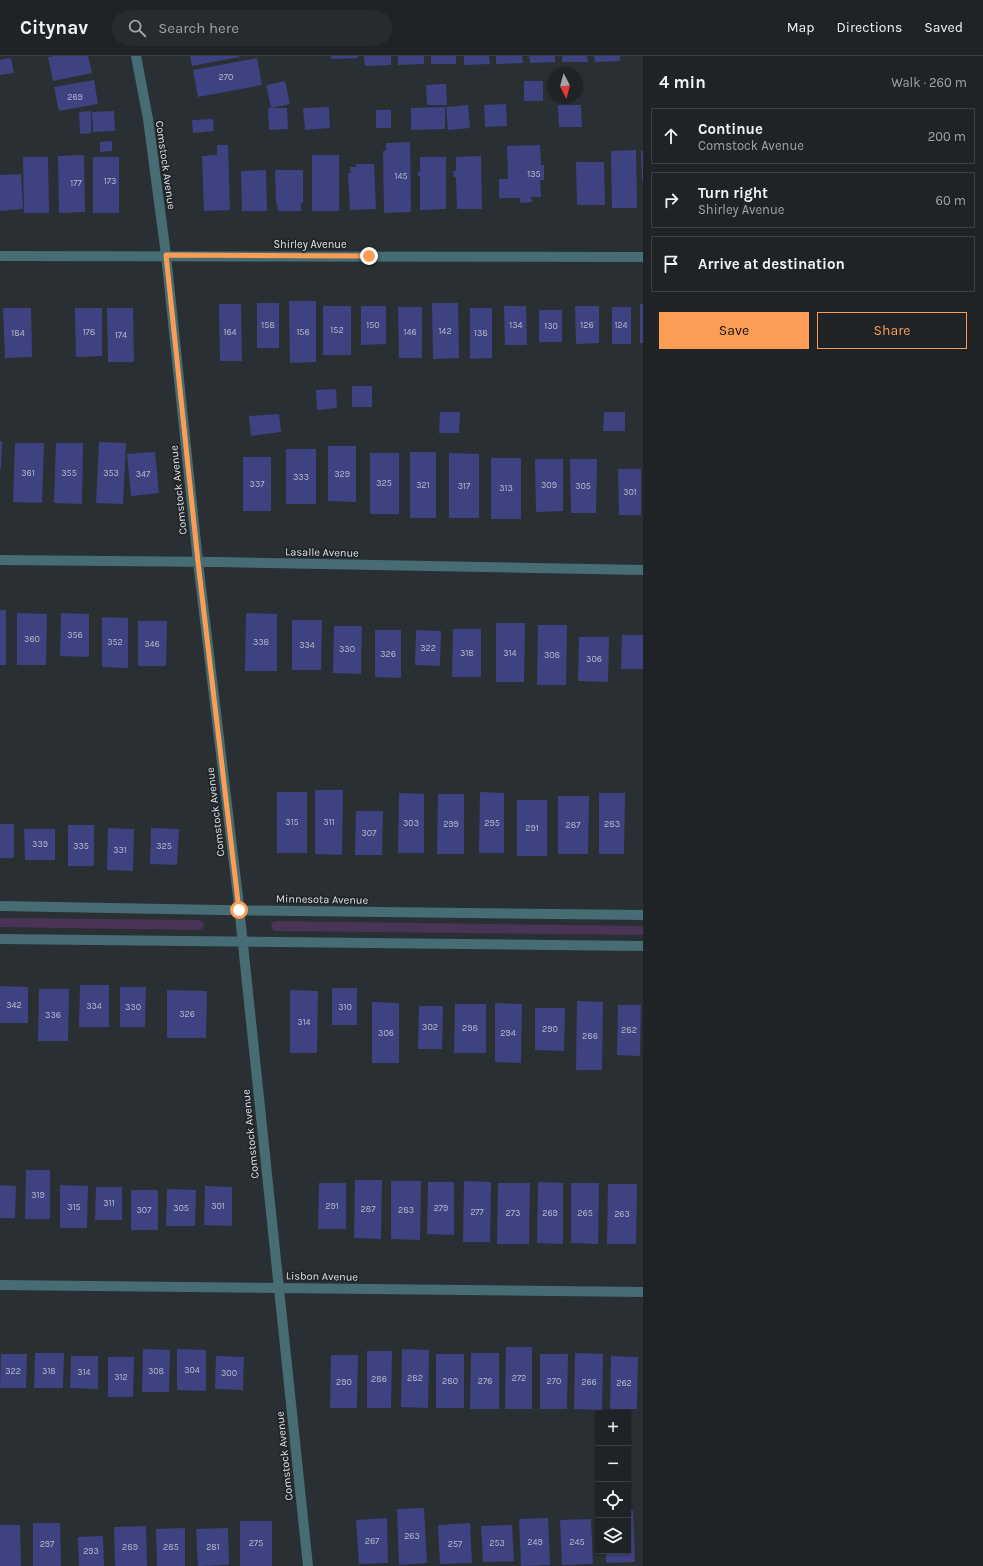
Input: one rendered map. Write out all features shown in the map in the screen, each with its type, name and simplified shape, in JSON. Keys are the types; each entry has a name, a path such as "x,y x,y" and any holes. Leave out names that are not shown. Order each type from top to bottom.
{"street":[{"name":"Comstock Avenue","path":"136,56 148,119 166,255 198,562 239,910 308,1566"},
{"name":"Shirley Avenue","path":"0,256 166,255 643,257"},
{"name":"Lasalle Avenue","path":"0,560 643,570"},
{"name":"Minnesota Avenue","path":"0,906 643,915"},
{"path":"0,939 643,946"},
{"name":"Lisbon Avenue","path":"0,1285 643,1292"}],"shaded area":[{"path":"0,918 200,920 204,925 200,930 0,927"},
{"path":"276,921 643,926 643,935 275,931 272,929 271,925"}],"building":[{"path":"88,56 92,73 53,81 48,57"},
{"path":"190,56 239,56 239,57 192,66"},
{"path":"331,56 358,56 358,58 331,59"},
{"path":"364,56 391,56 391,65 365,66"},
{"path":"398,56 424,56 424,64 398,65"},
{"path":"431,56 456,56 456,64 431,64"},
{"path":"464,56 489,56 490,64 464,65"},
{"path":"496,56 522,56 523,63 496,64"},
{"path":"529,56 555,56 555,62 530,63"},
{"path":"562,56 587,56 588,62 562,62"},
{"path":"594,56 620,56 620,61 595,62"},
{"path":"11,58 14,73 0,75 0,60"},
{"path":"257,58 262,85 198,97 193,70"},
{"path":"94,80 98,104 59,111 54,87"},
{"path":"285,81 290,104 271,108 266,85"},
{"path":"524,81 543,81 543,101 524,101"},
{"path":"446,84 447,105 427,105 426,85"},
{"path":"506,104 507,126 485,127 484,105"},
{"path":"468,105 470,128 448,130 446,107"},
{"path":"558,105 581,105 582,127 559,127"},
{"path":"329,107 330,128 305,130 303,108"},
{"path":"445,107 445,129 411,130 411,108"},
{"path":"268,108 287,108 288,129 269,130"},
{"path":"376,110 391,110 391,128 376,128"},
{"path":"91,111 91,133 80,134 79,112"},
{"path":"114,111 115,131 93,132 92,112"},
{"path":"213,119 214,131 193,133 192,120"},
{"path":"112,141 112,151 100,152 100,142"},
{"path":"410,142 411,212 384,213 383,151 386,151 386,143"},
{"path":"217,145 228,145 230,210 204,211 202,156 217,155"},
{"path":"540,145 541,165 544,165 544,180 540,180 541,197 531,197 532,202 520,203 520,198 499,198 499,179 508,179 507,146"},
{"path":"636,150 637,208 612,208 611,151"},
{"path":"641,151 643,151 643,181 642,181"},
{"path":"84,155 85,212 59,213 58,156"},
{"path":"312,155 339,155 339,211 312,211"},
{"path":"481,156 482,209 457,209 456,177 454,177 453,171 456,171 456,157"},
{"path":"23,157 48,157 49,213 24,213"},
{"path":"93,157 119,157 119,213 93,213"},
{"path":"420,157 446,157 446,209 420,210 420,176 418,176 418,172 420,172"},
{"path":"576,162 604,162 605,205 577,205"},
{"path":"356,164 374,164 376,209 350,210 348,173 351,173 350,167 356,167"},
{"path":"266,170 267,211 242,211 241,171"},
{"path":"275,170 303,170 303,203 301,203 301,211 278,211 276,203"},
{"path":"21,174 23,209 0,211 0,175"},
{"path":"289,301 316,301 316,362 290,363"},
{"path":"257,303 279,303 279,348 257,348"},
{"path":"432,303 458,303 459,358 433,359"},
{"path":"219,304 241,304 242,361 220,361"},
{"path":"640,304 643,304 643,343 640,343"},
{"path":"323,306 351,306 351,355 323,355"},
{"path":"361,306 386,306 386,344 361,345"},
{"path":"504,306 526,306 527,345 505,345"},
{"path":"575,306 599,306 599,343 576,344"},
{"path":"398,307 422,307 422,358 399,358"},
{"path":"612,307 631,307 631,344 612,344"},
{"path":"3,308 31,308 32,357 5,358"},
{"path":"75,308 102,308 102,356 76,357"},
{"path":"107,308 133,308 134,362 108,362"},
{"path":"470,308 492,308 492,358 470,359"},
{"path":"539,310 562,310 562,342 539,342"},
{"path":"352,386 372,386 372,407 352,407"},
{"path":"336,389 337,408 317,410 316,390"},
{"path":"440,412 460,412 459,433 439,433"},
{"path":"604,412 625,412 625,431 603,431"},
{"path":"279,414 281,432 251,436 249,416"},
{"path":"0,441 2,441 1,468 0,468"},
{"path":"99,442 126,443 123,504 96,503"},
{"path":"15,443 44,443 42,503 13,502"},
{"path":"56,443 83,443 82,504 54,503"},
{"path":"328,446 356,446 356,502 328,501"},
{"path":"286,449 316,449 316,504 286,504"},
{"path":"155,452 159,493 131,496 127,454"},
{"path":"410,452 436,452 436,518 410,518"},
{"path":"370,453 399,453 399,514 370,514"},
{"path":"449,453 479,454 479,518 449,518"},
{"path":"243,457 271,457 271,511 243,511"},
{"path":"491,458 521,458 521,519 491,519"},
{"path":"535,459 563,459 563,511 536,512"},
{"path":"570,459 597,459 596,513 571,513"},
{"path":"618,469 641,469 641,515 619,515"},
{"path":"0,610 6,610 6,665 0,665"},
{"path":"17,613 47,614 46,665 17,665"},
{"path":"61,613 89,614 89,657 60,656"},
{"path":"246,613 277,614 277,671 245,671"},
{"path":"102,617 128,618 128,668 102,667"},
{"path":"292,620 322,620 321,670 292,670"},
{"path":"138,621 167,621 166,666 138,666"},
{"path":"496,623 525,623 524,682 496,682"},
{"path":"538,625 567,625 566,685 537,685"},
{"path":"334,626 362,626 361,674 333,673"},
{"path":"453,629 481,629 481,677 452,677"},
{"path":"375,630 401,630 401,678 375,677"},
{"path":"416,630 441,631 440,666 415,665"},
{"path":"622,635 643,635 643,669 621,669"},
{"path":"579,637 609,637 608,682 578,681"},
{"path":"315,790 343,790 342,855 315,854"},
{"path":"277,792 307,792 307,853 277,853"},
{"path":"480,792 504,793 504,853 479,853"},
{"path":"399,793 424,794 424,853 398,853"},
{"path":"599,793 625,793 624,854 599,854"},
{"path":"438,794 464,794 464,854 437,854"},
{"path":"558,796 589,796 588,854 558,854"},
{"path":"517,800 547,800 547,856 517,856"},
{"path":"356,811 383,811 382,855 355,855"},
{"path":"0,824 14,824 14,858 0,858"},
{"path":"68,825 94,825 94,866 68,866"},
{"path":"108,828 134,829 133,871 107,870"},
{"path":"151,828 179,829 177,865 150,864"},
{"path":"24,829 55,829 55,860 25,860"},
{"path":"80,985 109,985 109,1027 79,1027"},
{"path":"0,986 28,987 28,1023 0,1023"},
{"path":"120,987 146,987 145,1027 120,1027"},
{"path":"332,988 357,988 357,1025 332,1025"},
{"path":"39,989 69,989 68,1041 38,1041"},
{"path":"167,990 207,991 206,1038 167,1038"},
{"path":"290,990 318,991 317,1053 290,1053"},
{"path":"577,1001 603,1002 602,1070 576,1070"},
{"path":"372,1002 399,1003 399,1063 372,1063"},
{"path":"495,1003 522,1004 521,1063 495,1062"},
{"path":"455,1004 486,1004 486,1053 454,1053"},
{"path":"618,1005 641,1005 640,1056 617,1055"},
{"path":"419,1006 443,1006 442,1049 418,1049"},
{"path":"535,1008 565,1008 564,1051 535,1050"},
{"path":"26,1170 50,1170 50,1219 25,1219"},
{"path":"355,1180 382,1180 381,1239 354,1238"},
{"path":"391,1181 421,1181 420,1240 391,1239"},
{"path":"464,1181 491,1182 490,1242 463,1242"},
{"path":"428,1182 454,1182 454,1235 427,1234"},
{"path":"538,1182 563,1183 563,1244 537,1243"},
{"path":"319,1183 346,1183 346,1229 318,1229"},
{"path":"498,1183 530,1183 529,1244 497,1244"},
{"path":"571,1183 599,1183 598,1244 571,1243"},
{"path":"608,1184 637,1184 636,1244 607,1244"},
{"path":"0,1185 16,1186 15,1218 0,1218"},
{"path":"60,1185 88,1186 87,1228 60,1228"},
{"path":"205,1186 232,1187 232,1226 204,1225"},
{"path":"96,1187 122,1187 122,1220 95,1220"},
{"path":"167,1189 196,1190 195,1226 166,1226"},
{"path":"131,1190 158,1190 158,1230 131,1230"},
{"path":"506,1347 532,1347 532,1409 505,1409"},
{"path":"143,1349 170,1350 169,1392 142,1392"},
{"path":"177,1349 206,1350 206,1391 177,1390"},
{"path":"402,1349 429,1350 428,1408 401,1407"},
{"path":"367,1351 392,1351 391,1408 367,1408"},
{"path":"35,1353 64,1353 63,1388 34,1388"},
{"path":"471,1353 499,1353 499,1409 470,1409"},
{"path":"575,1353 603,1354 602,1410 574,1409"},
{"path":"1,1354 27,1354 26,1388 0,1388"},
{"path":"436,1354 464,1354 464,1408 436,1408"},
{"path":"540,1354 568,1354 567,1409 540,1409"},
{"path":"331,1355 358,1355 357,1408 330,1408"},
{"path":"71,1356 98,1356 98,1389 70,1388"},
{"path":"216,1356 244,1357 243,1390 215,1389"},
{"path":"611,1356 638,1357 637,1409 610,1409"},
{"path":"108,1357 134,1357 133,1397 108,1397"},
{"path":"424,1508 427,1563 399,1565 397,1509"},
{"path":"631,1510 633,1510 635,1562 606,1563 606,1554 631,1554"},
{"path":"387,1518 388,1563 359,1564 356,1520"},
{"path":"548,1518 550,1565 521,1566 519,1519"},
{"path":"591,1519 593,1564 562,1565 560,1520"},
{"path":"240,1521 272,1521 272,1566 240,1566"},
{"path":"33,1523 60,1523 61,1566 33,1566"},
{"path":"470,1523 472,1563 440,1564 438,1525"},
{"path":"0,1525 20,1525 21,1566 0,1566"},
{"path":"512,1525 514,1561 483,1562 481,1526"},
{"path":"146,1526 147,1566 115,1566 114,1527"},
{"path":"185,1528 185,1566 157,1566 156,1529"},
{"path":"228,1528 229,1565 198,1566 196,1529"},
{"path":"103,1536 104,1566 79,1566 78,1537"}],"route":[{"path":"239,910 198,562 166,255 369,256"}]}
